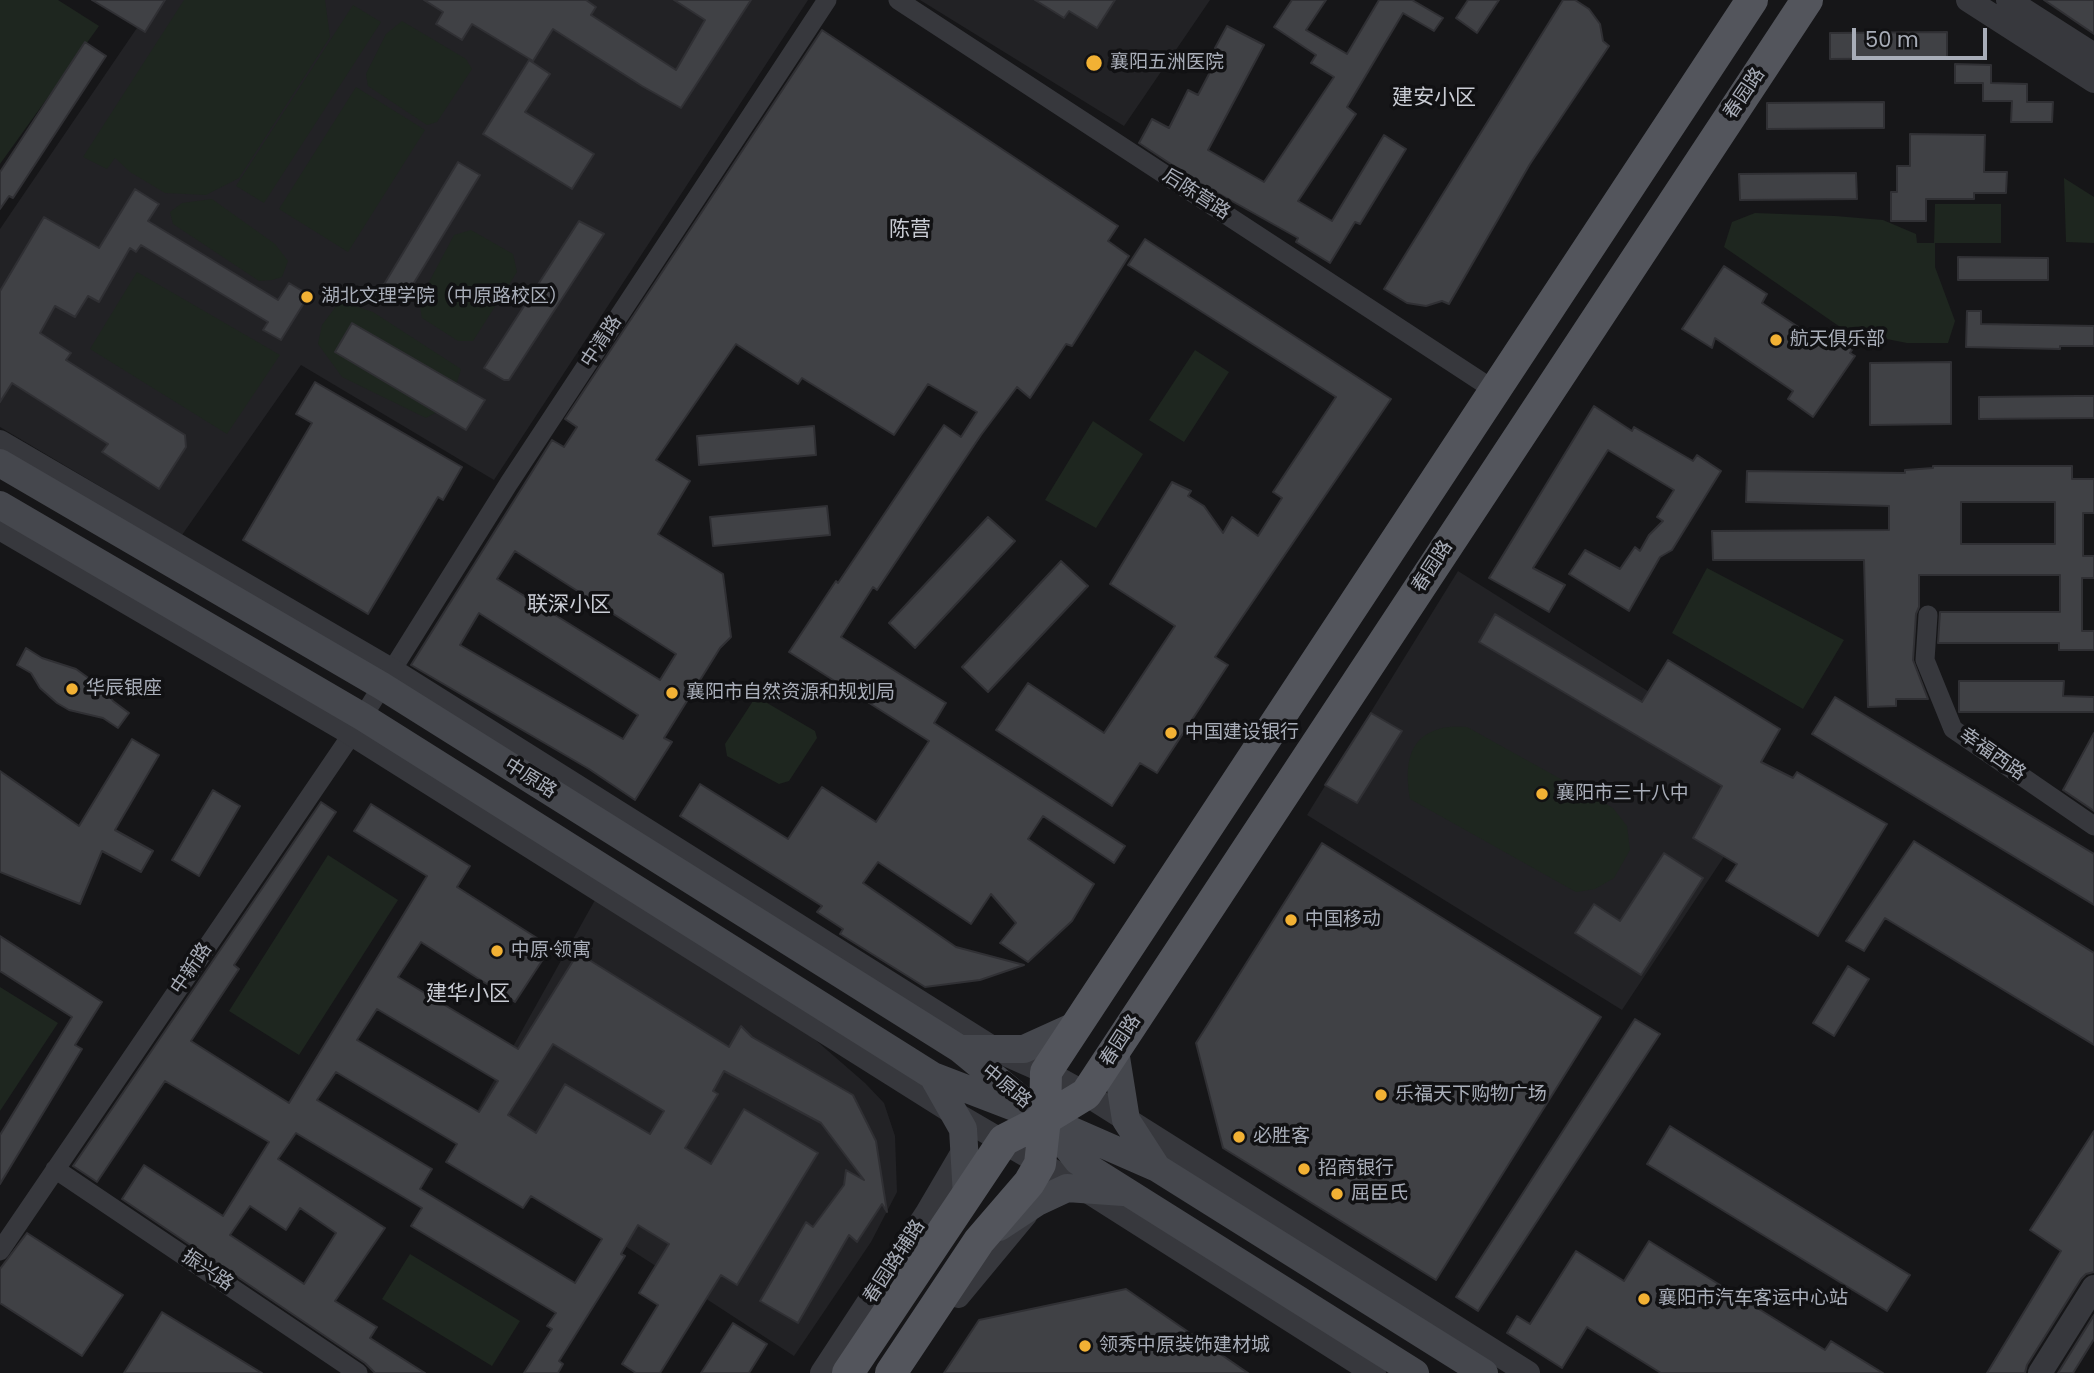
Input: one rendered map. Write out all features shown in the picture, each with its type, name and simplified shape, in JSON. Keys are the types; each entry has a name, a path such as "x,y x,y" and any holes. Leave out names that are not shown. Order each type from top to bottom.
{"main road":[{"path":"891,1373 979,1241 1028,1183 1040,1164 1046,1072 1752,0"},
{"name":"春园路","path":"848,1373 1004,1140 1086,1094 1807,0"},
{"name":"中原路","path":"0,463 387,678 960,1049 1045,1119 1078,1161 1415,1373"},
{"name":"中原路","path":"0,505 933,1076 1045,1119 1157,1168 1484,1373"},
{"path":"960,1049 1024,1049 1077,1025"},
{"path":"1115,1051 1126,1120 1157,1168"},
{"path":"933,1076 963,1129 967,1196"},
{"path":"979,1241 1037,1202 1068,1188 1128,1193"}],"street":[{"name":"中清路","path":"387,678 509,483 827,0"},
{"name":"后陈营路","path":"898,0 1494,390"},
{"path":"1968,0 2094,81"},
{"path":"2008,0 2094,55"},
{"path":"0,442 994,1049 1046,1072 1086,1094 1528,1373"},
{"path":"0,528 357,725 954,1113 1086,1190 1374,1373"},
{"name":"幸福西路","path":"1927,615 1925,660 1953,729 2094,826"},
{"name":"中新路","path":"0,1251 387,678"},
{"name":"春园路辅路","path":"822,1373 928,1213 964,1150"},
{"name":"振兴路","path":"55,1169 358,1373"},
{"path":"908,1373 963,1289 1037,1202"},
{"path":"2040,1373 2094,1287"}],"shaded area":[{"path":"0,0 58,0 99,26 0,164"},
{"name":"湖北文理学院（中原路校区）","path":"156,0 808,0 494,480 301,365 182,535 0,427 0,229"},
{"path":"184,0 325,0 330,37 239,178 206,195 165,193 130,172 115,158 107,169 83,157"},
{"name":"襄阳五洲医院","path":"920,0 1210,0 1124,126"},
{"path":"353,5 381,22 264,203 236,186"},
{"path":"402,21 466,59 472,69 437,122 427,125 368,86 366,74 386,34"},
{"path":"356,87 425,130 348,252 279,209"},
{"path":"2064,178 2094,197 2094,243 2066,242"},
{"path":"212,199 275,244 288,261 282,277 259,281 173,224 170,212 182,203"},
{"path":"1935,204 2001,204 2001,243 1935,243 1935,267 1955,321 1948,343 1907,343 1846,331 1724,247 1732,222 1755,213 1883,220 1916,234 1917,243 1934,243"},
{"path":"471,230 513,254 517,272 473,341 458,341 422,318 419,301 454,235"},
{"path":"137,272 280,355 227,434 90,349"},
{"path":"340,301 373,312 461,369 450,405 426,418 342,377 318,344 322,325"},
{"path":"1195,350 1229,372 1184,442 1149,420"},
{"path":"1093,421 1143,454 1096,528 1045,500"},
{"path":"1707,568 1844,640 1803,709 1672,633"},
{"name":"襄阳市三十八中","path":"1458,571 1779,774 1622,1010 1307,815"},
{"path":"762,700 815,731 817,738 789,781 779,784 727,756 725,744 753,701"},
{"path":"1467,727 1613,808 1627,826 1630,850 1614,878 1595,889 1576,892 1410,799 1408,766 1414,747 1428,733 1442,728"},
{"path":"328,855 398,900 299,1055 229,1011"},
{"path":"595,900 812,1037 884,1103 895,1136 897,1192 871,1242 794,1356 605,1233 469,1125"},
{"path":"0,987 58,1023 0,1111"},
{"path":"410,1254 520,1321 492,1366 382,1299"}],"building":[{"path":"92,0 165,0 145,32"},
{"path":"424,0 586,0 596,7 591,15 676,70 705,20 674,0 751,0 681,108 553,29 533,61 472,24 462,40 436,24 443,12"},
{"path":"1035,0 1115,0 1097,28 1069,11 1064,18"},
{"path":"1292,0 1326,0 1306,30 1347,54 1379,0 1412,0 1443,18 1434,31 1403,13 1347,107 1356,114 1298,201 1332,221 1384,135 1406,149 1360,224 1355,222 1330,263 1296,242 1298,238 1198,182 1139,143 1152,119 1169,128 1188,90 1198,95 1221,51 1215,48 1227,26 1264,45 1208,150 1264,182 1334,77 1311,63 1316,55 1274,27"},
{"path":"1468,0 1499,0 1477,33 1456,18"},
{"path":"1563,0 1575,0 1589,9 1600,24 1603,41 1609,46 1530,164 1449,304 1442,301 1426,306 1407,303 1384,289"},
{"path":"2044,0 2094,0 2094,34"},
{"path":"822,30 1118,226 1108,241 1129,256 1072,346 1066,344 1030,398 1017,387 981,435 877,590 873,587 841,637 946,703 934,723 1125,846 1114,863 1043,816 1028,839 1094,884 1072,921 1028,962 1000,943 1016,923 991,894 971,924 878,862 863,883 956,947 1024,965 980,980 925,987 840,934 843,929 817,912 822,906 680,816 700,784 788,839 822,787 876,822 929,741 789,652 944,425 961,437 977,412 928,384 894,435 802,378 798,384 736,344 656,460 690,481 658,534 723,574 731,637 720,648 664,738 672,742 635,800 589,769 411,665 552,440 564,447 577,427 565,419","holes":["515,551 676,654 660,680 497,579","479,613 638,715 623,739 460,645"]},
{"path":"1947,32 1947,58 1830,59 1830,33"},
{"path":"85,42 106,56 13,198 9,196 0,209 0,172"},
{"path":"529,60 550,74 525,112 594,154 572,189 483,134"},
{"path":"1955,64 1991,65 1991,83 2027,84 2027,102 2053,102 2052,122 2011,122 2012,101 1983,101 1983,83 1955,83"},
{"path":"1884,102 1884,128 1767,129 1767,103"},
{"path":"1910,134 1985,135 1984,172 2007,172 2006,193 1974,193 1974,199 1926,199 1926,221 1891,221 1891,192 1897,192 1897,166 1910,166"},
{"path":"458,162 480,175 404,299 383,286"},
{"path":"1856,173 1857,199 1740,200 1739,174"},
{"path":"135,189 159,204 148,221 278,300 289,283 309,295 281,340 263,330 268,322 141,245 136,252 130,248 99,302 88,296 75,317 55,306 40,333 71,353 66,360 185,435 186,447 159,489 102,452 108,444 12,383 0,402 0,291 44,217 99,248"},
{"path":"579,221 604,234 509,380 504,380 484,368"},
{"path":"1145,239 1391,399 1215,657 1228,665 1157,773 1140,763 1112,806 996,730 1028,683 1104,733 1175,626 1110,584 1172,482 1191,491 1188,496 1204,506 1223,533 1232,517 1258,536 1282,498 1273,492 1336,397 1128,265"},
{"path":"1958,257 2048,258 2048,280 1958,280"},
{"name":"航天俱乐部","path":"1724,266 1767,294 1762,303 1815,338 1820,331 1838,343 1842,336 1855,345 1850,353 1855,356 1813,417 1788,399 1793,391 1715,338 1712,348 1682,329"},
{"path":"1967,311 1981,311 1981,324 2094,326 2094,346 2060,346 2060,349 1966,347"},
{"path":"352,323 485,400 466,430 335,352"},
{"path":"1951,362 1951,424 1870,425 1870,363"},
{"path":"315,382 462,467 443,500 438,497 368,614 243,540 312,423 296,414"},
{"path":"2094,396 2094,418 1979,419 1979,397"},
{"path":"1594,406 1632,431 1634,427 1693,461 1697,455 1721,471 1672,550 1660,557 1629,611 1569,574 1585,550 1620,569 1635,547 1640,551 1649,535 1663,521 1657,517 1674,490 1608,450 1533,568 1565,585 1549,612 1489,578"},
{"path":"814,426 816,455 699,465 697,436"},
{"path":"2072,466 2072,479 2094,479 2094,513 2083,513 2083,556 2094,556 2094,578 2082,578 2082,631 2094,631 2094,650 2059,650 2059,643 1938,643 1940,612 2060,612 2060,575 1919,575 1919,607 1916,614 1913,660 1928,699 1896,699 1896,706 1868,707 1864,560 1713,560 1712,531 1889,530 1889,506 1746,502 1747,471 1905,473 1905,470","holes":["1961,502 2055,502 2055,544 1961,544"]},
{"path":"827,506 830,535 713,546 710,517"},
{"path":"988,517 1015,541 915,648 889,623"},
{"path":"1061,561 1088,586 988,692 962,667"},
{"path":"1495,614 1642,702 1668,660 1780,729 1761,762 1793,778 1797,772 1887,824 1818,936 1726,881 1737,864 1693,838 1722,786 1479,642"},
{"name":"华辰银座","path":"26,648 42,658 76,669 105,690 113,701 129,713 118,728 103,718 69,710 57,703 40,688 31,673 17,665"},
{"path":"1959,681 2064,681 2063,696 2094,697 2094,712 1959,712"},
{"path":"1835,697 2094,854 2094,905 1812,734"},
{"path":"1371,713 1402,731 1357,803 1325,785"},
{"path":"2094,733 2094,811 2063,790"},
{"path":"132,739 159,755 115,830 153,851 141,872 102,851 80,904 0,872 0,771 79,826"},
{"path":"213,790 240,806 199,876 172,860"},
{"path":"321,802 336,812 234,965 239,969 191,1041 289,1103 427,876 354,831 371,804 470,866 457,887 551,947 515,1002 421,942 398,977 518,1049 578,953 729,1047 741,1026 752,1037 853,1095 876,1141 887,1212 882,1204 857,1242 849,1235 798,1323 760,1301 806,1222 813,1227 844,1185 846,1170 864,1180 821,1123 724,1071 713,1091 718,1094 685,1148 711,1164 744,1109 818,1153 737,1285 721,1275 660,1373 636,1373 622,1364 658,1305 639,1293 669,1244 638,1225 621,1254 625,1256 559,1361 563,1364 558,1373 524,1373 552,1329 547,1326 556,1313 411,1226 422,1208 296,1133 278,1159 385,1228 335,1301 377,1327 370,1338 425,1373 375,1373 365,1363 122,1199 144,1165 223,1216 269,1142 165,1081 97,1182 73,1166","holes":["377,1009 498,1081 479,1112 357,1040","553,1044 664,1111 650,1134 565,1084 536,1133 508,1115","336,1072 457,1144 446,1162 523,1208 531,1196 602,1239 575,1283 420,1189 432,1169 317,1100","250,1206 286,1230 300,1208 336,1233 304,1284 230,1235"]},
{"path":"1914,841 2094,953 2094,1045 1885,918 1864,951 1846,941"},
{"name":"乐福天下购物广场","path":"1322,843 1601,1017 1436,1280 1223,1148 1196,1043"},
{"path":"1664,853 1703,878 1641,975 1575,933 1594,904 1620,921"},
{"path":"0,936 102,1002 75,1045 82,1049 0,1184 0,1135 72,1017 0,971"},
{"path":"1848,966 1869,979 1834,1036 1813,1023"},
{"path":"1635,1019 1660,1034 1478,1311 1456,1297"},
{"path":"1670,1126 1910,1275 1887,1311 1647,1164"},
{"path":"2094,1131 2094,1272 2081,1279 2027,1365 2025,1373 1987,1373 2061,1251 2030,1230"},
{"path":"27,1233 123,1295 82,1356 0,1303 0,1269"},
{"name":"襄阳市汽车客运中心站","path":"1649,1241 1825,1350 1831,1341 1883,1373 1661,1373 1587,1327 1562,1368 1507,1333 1517,1316 1530,1324 1576,1251 1624,1281"},
{"name":"领秀中原装饰建材城","path":"1126,1289 1248,1373 944,1373 979,1320"},
{"path":"162,1312 262,1373 124,1373"},
{"path":"2094,1315 2094,1339 2073,1373 2058,1373"},
{"path":"733,1323 767,1344 749,1373 701,1373"}],"place":[{"name":"襄阳五洲医院","path":"1094,63"},
{"name":"湖北文理学院（中原路校区）","path":"307,297"},
{"name":"航天俱乐部","path":"1776,340"},
{"name":"华辰银座","path":"72,689"},
{"name":"襄阳市自然资源和规划局","path":"672,693"},
{"name":"中国建设银行","path":"1171,733"},
{"name":"襄阳市三十八中","path":"1542,794"},
{"name":"中国移动","path":"1291,920"},
{"name":"中原·领寓","path":"497,951"},
{"name":"乐福天下购物广场","path":"1381,1095"},
{"name":"必胜客","path":"1239,1137"},
{"name":"招商银行","path":"1304,1169"},
{"name":"屈臣氏","path":"1337,1194"},
{"name":"襄阳市汽车客运中心站","path":"1644,1299"},
{"name":"领秀中原装饰建材城","path":"1085,1346"}],"district":[{"name":"建安小区","path":"1434,99"},
{"name":"陈营","path":"910,231"},
{"name":"联深小区","path":"569,606"},
{"name":"建华小区","path":"468,995"}]}
